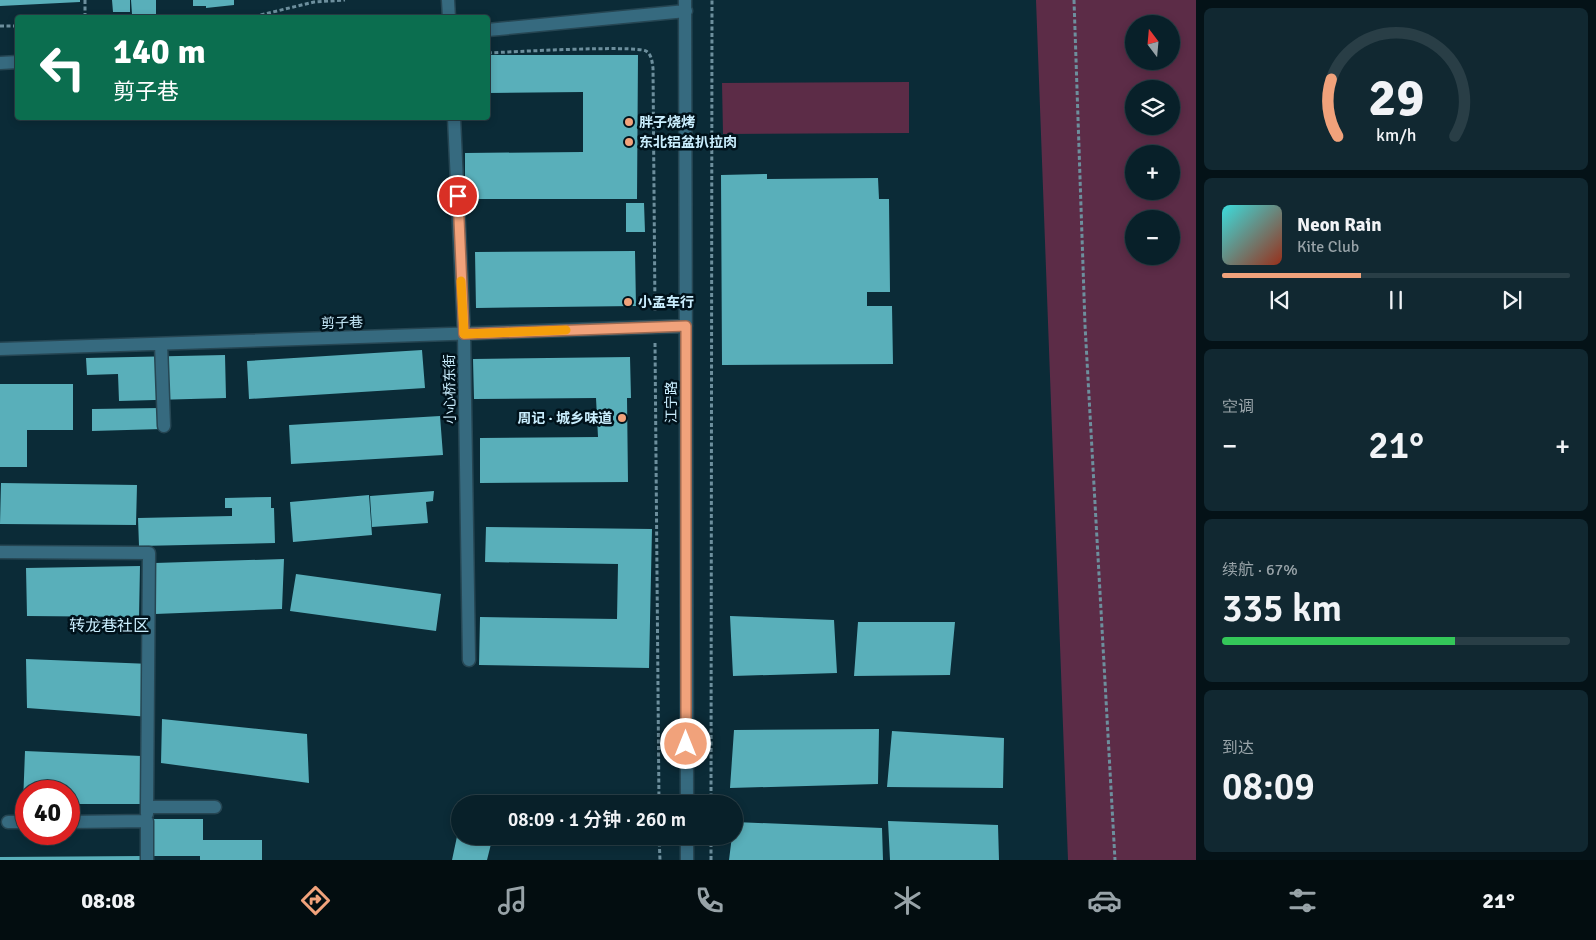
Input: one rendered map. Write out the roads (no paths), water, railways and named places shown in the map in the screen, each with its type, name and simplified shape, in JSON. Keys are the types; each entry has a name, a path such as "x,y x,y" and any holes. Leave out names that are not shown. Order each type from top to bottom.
{"street":[{"path":"448,0 449,15"},
{"path":"490,30 685,6"},
{"name":"江宁路","path":"685,6 686,795"},
{"path":"0,63 15,62"},
{"name":"小心桥东街","path":"454,120 464,334 469,660"},
{"name":"剪子巷","path":"0,349 686,326"},
{"path":"161,344 164,426"},
{"path":"0,552 149,553 147,860"},
{"path":"147,807 215,807"},
{"path":"8,822 15,822"},
{"path":"80,822 146,822"},
{"path":"687,845 687,860"}],"place":[{"name":"胖子烧烤","path":"629,122"},
{"name":"东北铝盆扒拉肉","path":"629,142"},
{"name":"小孟车行","path":"628,302"},
{"name":"周记 · 城乡味道","path":"622,418"}],"district":[{"name":"转龙巷社区","path":"109,626"}]}
